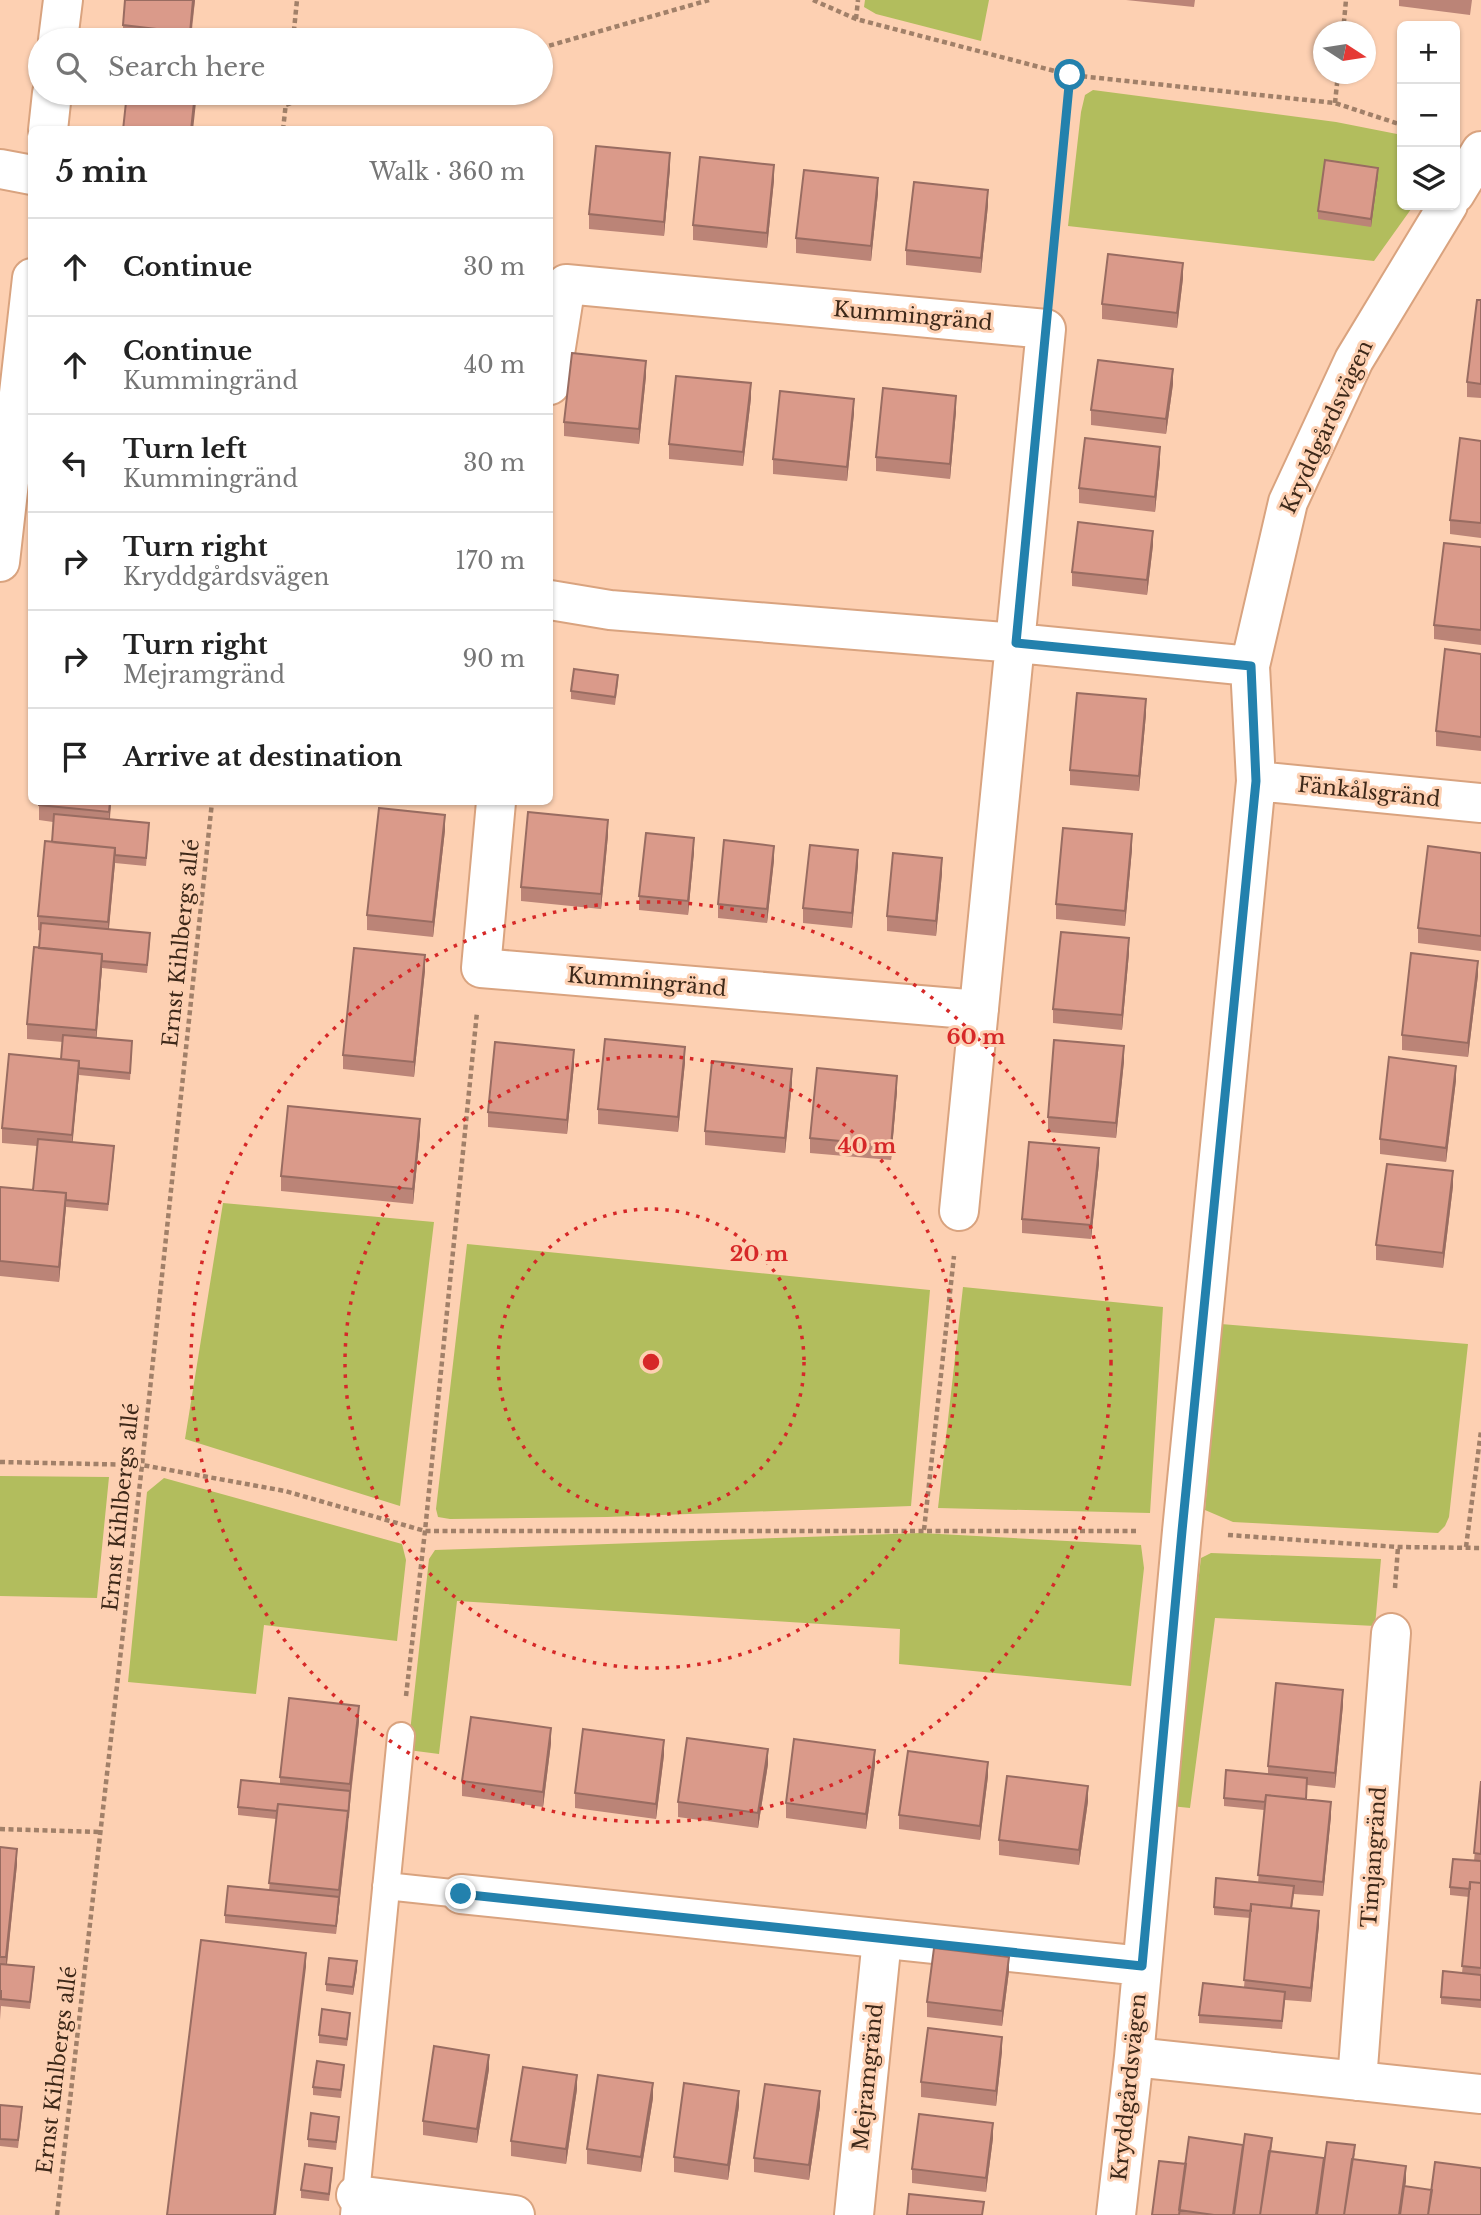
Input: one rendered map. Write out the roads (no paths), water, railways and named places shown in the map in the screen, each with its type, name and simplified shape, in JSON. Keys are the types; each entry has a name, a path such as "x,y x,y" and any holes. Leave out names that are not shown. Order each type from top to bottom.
{"street":[{"path":"59,28 62,0"},
{"path":"48,126 51,105"},
{"path":"1460,186 1481,151"},
{"path":"0,169 28,174"},
{"name":"Kryddgårdsvägen","path":"1116,2215 1134,2057 1182,1531 1256,781 1251,666 1288,502 1354,360 1445,210"},
{"name":"Kummingränd","path":"553,366 566,284 1046,328 1016,643"},
{"path":"0,562 6,453 28,305"},
{"path":"553,600 610,610 1016,643 1251,666"},
{"path":"959,1211 1016,643"},
{"name":"Fänkålsgränd","path":"1256,781 1481,803"},
{"name":"Kummingränd","path":"496,805 481,968 979,1010"},
{"name":"Timjangränd","path":"1357,2081 1391,1633"},
{"path":"461,1894 1142,1966"},
{"name":"Mejramgränd","path":"855,2215 882,1939"},
{"path":"1134,2057 1481,2094"},
{"path":"355,2205 515,2215"}],"lane":[{"path":"355,2205 401,1735"},
{"path":"386,1886 461,1894"}]}
